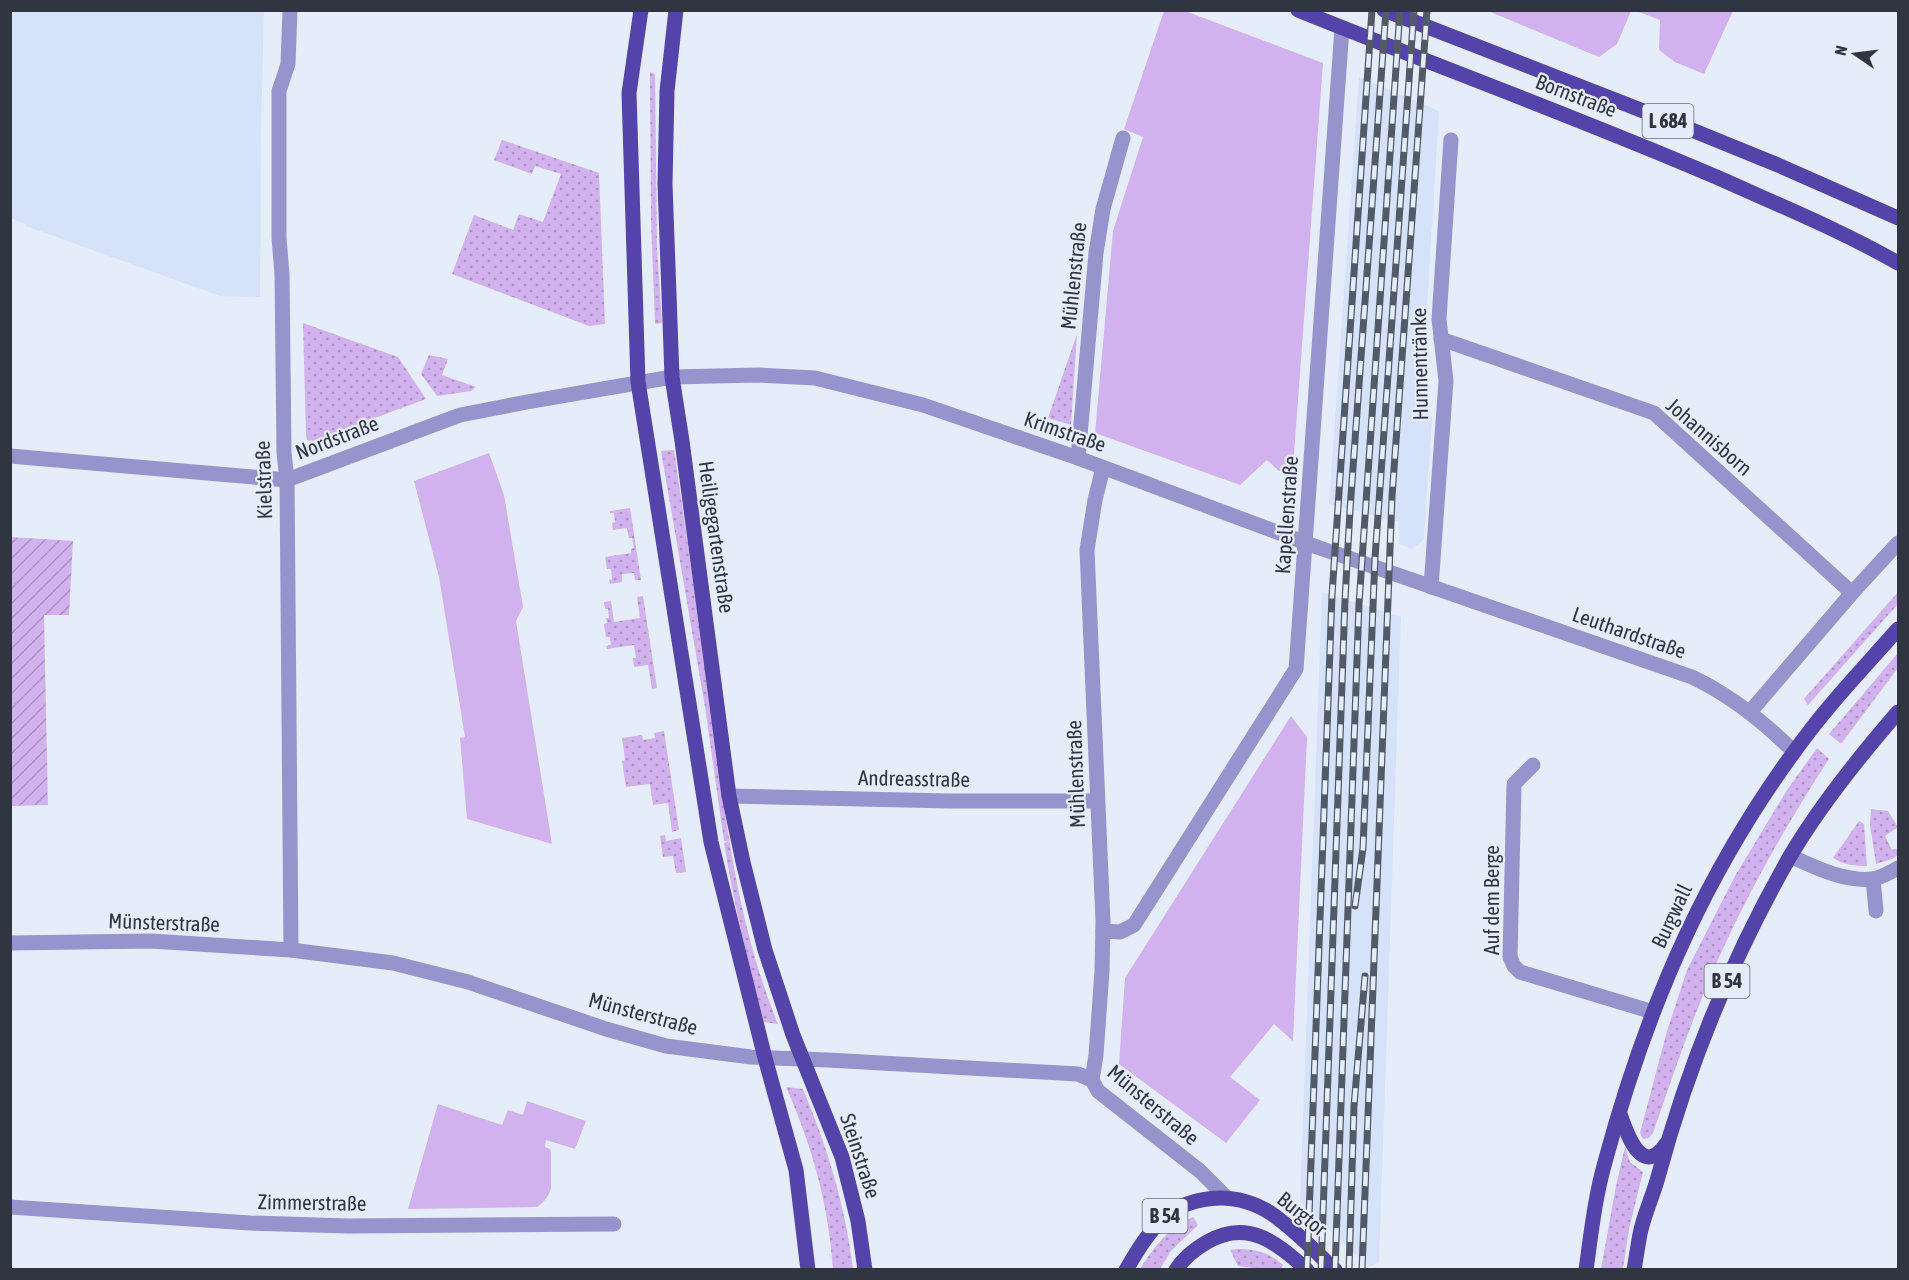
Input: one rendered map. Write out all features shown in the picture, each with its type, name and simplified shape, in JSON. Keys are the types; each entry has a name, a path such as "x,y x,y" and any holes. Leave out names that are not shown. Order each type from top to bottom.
{"main road":[{"path":"640,10 628,104 638,382 711,842 765,1058 796,1170 808,1269"},
{"name":"Heiligegartenstraße","path":"676,10 667,91 665,184 672,377 729,796 765,950 803,1059"},
{"name":"Bornstraße","path":"1298,10 1577,118 1675,159 1862,242 1899,263"},
{"name":"Bornstraße","path":"1384,10 1718,140 1899,218"},
{"name":"Burgwall","path":"1586,1269 1604,1164 1638,1052 1684,936 1711,883 1761,799 1820,718 1899,629"},
{"name":"B 54","path":"1634,1269 1640,1233 1686,1084 1750,931 1790,856 1815,817 1851,768 1899,712"},
{"name":"Steinstraße","path":"803,1059 842,1157 858,1221 865,1269"},
{"path":"1620,1114 1628,1138 1634,1148 1644,1156 1654,1157 1666,1144"},
{"name":"Burgtor","path":"1126,1269 1139,1247 1163,1218 1180,1206 1194,1200 1227,1198 1256,1205 1271,1213 1335,1269"},
{"name":"Burgtor","path":"1176,1269 1195,1249 1214,1238 1242,1232 1254,1234 1272,1242 1306,1269"}],"street":[{"name":"Kielstraße","path":"290,10 288,64 279,91 279,238 282,274 284,453 287,480 291,950"},
{"name":"Kapellenstraße","path":"1103,931 1120,932 1134,925 1296,669 1342,28"},
{"name":"Mühlenstraße","path":"1078,458 1096,253 1103,208 1123,138"},
{"name":"Hunnentränke","path":"1431,587 1446,381 1439,319 1451,140"},
{"name":"Johannisborn","path":"1441,339 1654,413 1852,592"},
{"name":"Krimstraße","path":"672,377 758,375 815,378 923,405 1078,458 1431,587"},
{"name":"Nordstraße","path":"10,456 287,480 460,415 672,377"},
{"name":"Mühlenstraße","path":"1092,1080 1096,1055 1103,931 1086,550 1103,468"},
{"path":"1750,712 1852,592 1899,543"},
{"name":"Leuthardstraße","path":"1431,587 1692,677 1714,688 1750,712 1774,731 1794,752"},
{"name":"Auf dem Berge","path":"1533,765 1514,784 1510,957 1514,966 1521,972 1653,1012"},
{"name":"Andreasstraße","path":"729,796 928,801 1097,801"},
{"path":"1790,856 1848,878 1873,879 1899,868"},
{"path":"1873,879 1876,911"},
{"name":"Münsterstraße","path":"10,943 151,941 291,950 393,963 468,982 606,1029 666,1046 735,1056 1078,1074 1092,1080 1098,1092 1193,1165 1227,1198"},
{"name":"Zimmerstraße","path":"10,1206 250,1223 348,1226 614,1224"}],"shaded area":[{"path":"1631,10 1617,44 1599,57 1488,11"},
{"path":"1733,10 1704,74 1675,62 1659,50 1660,20 1636,11"},
{"path":"10,11 264,11 260,297 220,296 26,226 11,218"},
{"path":"1164,11 1185,11 1323,63 1294,454 1287,469 1279,471 1267,460 1240,485 1095,433 1113,231 1143,137 1124,129"},
{"path":"650,72 655,74 657,248 662,323 655,324 651,221"},
{"path":"1359,77 1439,111 1421,403 1432,418 1424,539 1412,549 1399,544 1399,522 1329,504"},
{"path":"502,140 599,173 605,324 589,326 452,274 474,215 513,230 519,214 543,222 561,174 535,166 532,174 494,160"},
{"path":"303,323 398,357 426,399 313,441 307,440"},
{"path":"1077,334 1071,425 1048,418"},
{"path":"429,355 448,359 442,375 476,387 471,391 437,396 421,374"},
{"path":"674,450 735,872 753,949 778,1024 764,1022 728,866 724,843 729,841 724,841 705,707 661,451"},
{"path":"489,453 504,495 523,607 516,621 552,844 467,819 460,738 465,737 439,577 414,481"},
{"path":"630,508 641,580 635,580 634,573 622,574 622,582 610,584 611,569 607,569 605,557 631,553 631,549 634,548 627,528 613,530 614,513 610,511"},
{"path":"11,537 73,541 69,615 44,615 48,805 11,806"},
{"path":"1322,592 1401,617 1379,1262 1369,1267 1300,1202"},
{"path":"1898,592 1898,604 1808,705 1804,699"},
{"path":"643,596 657,688 652,689 648,665 634,667 633,658 636,658 634,645 607,649 606,646 611,645 610,637 606,637 604,624 607,623 606,618 609,618 604,602 611,601 614,622 640,618 637,597"},
{"path":"1898,653 1898,668 1841,744 1829,734"},
{"path":"1291,716 1307,737 1293,1041 1274,1024 1230,1077 1260,1100 1226,1143 1119,1064 1125,978"},
{"path":"664,731 679,830 672,832 668,803 653,805 650,784 626,787 622,761 625,760 622,738 642,735 643,740 655,738 654,733"},
{"path":"1817,748 1829,759 1791,819 1739,915 1709,980 1653,1133 1649,1138 1643,1139 1640,1133 1667,1031 1687,970 1735,876 1787,790"},
{"path":"1871,809 1888,811 1898,827 1885,836 1892,850 1898,848 1898,855 1876,864 1870,825"},
{"path":"1859,821 1864,824 1867,866 1849,865 1833,858"},
{"path":"665,835 666,841 681,838 686,872 676,873 673,856 663,857 660,836"},
{"path":"786,1087 803,1089 820,1133 840,1200 853,1269 833,1269 831,1245 818,1176"},
{"path":"527,1101 586,1121 575,1149 546,1140 545,1147 551,1152 551,1188 542,1203 537,1207 408,1209 438,1104 502,1125 508,1110 523,1115"},
{"path":"1625,1147 1630,1162 1643,1172 1629,1229 1623,1269 1601,1269 1616,1186"},
{"path":"1193,1217 1198,1225 1171,1251 1160,1269 1140,1269 1163,1238 1184,1221"},
{"path":"1230,1250 1262,1252 1283,1265 1281,1269 1238,1266"}],"railway":[{"path":"1307,1270 1332,595 1372,10"},
{"path":"1321,1270 1345,600 1386,10"},
{"path":"1335,1270 1359,604 1400,10"},
{"path":"1355,906 1363,848 1375,558 1414,10"},
{"path":"1362,1270 1392,497 1427,10"},
{"path":"1349,1270 1354,1106 1365,976"}]}
